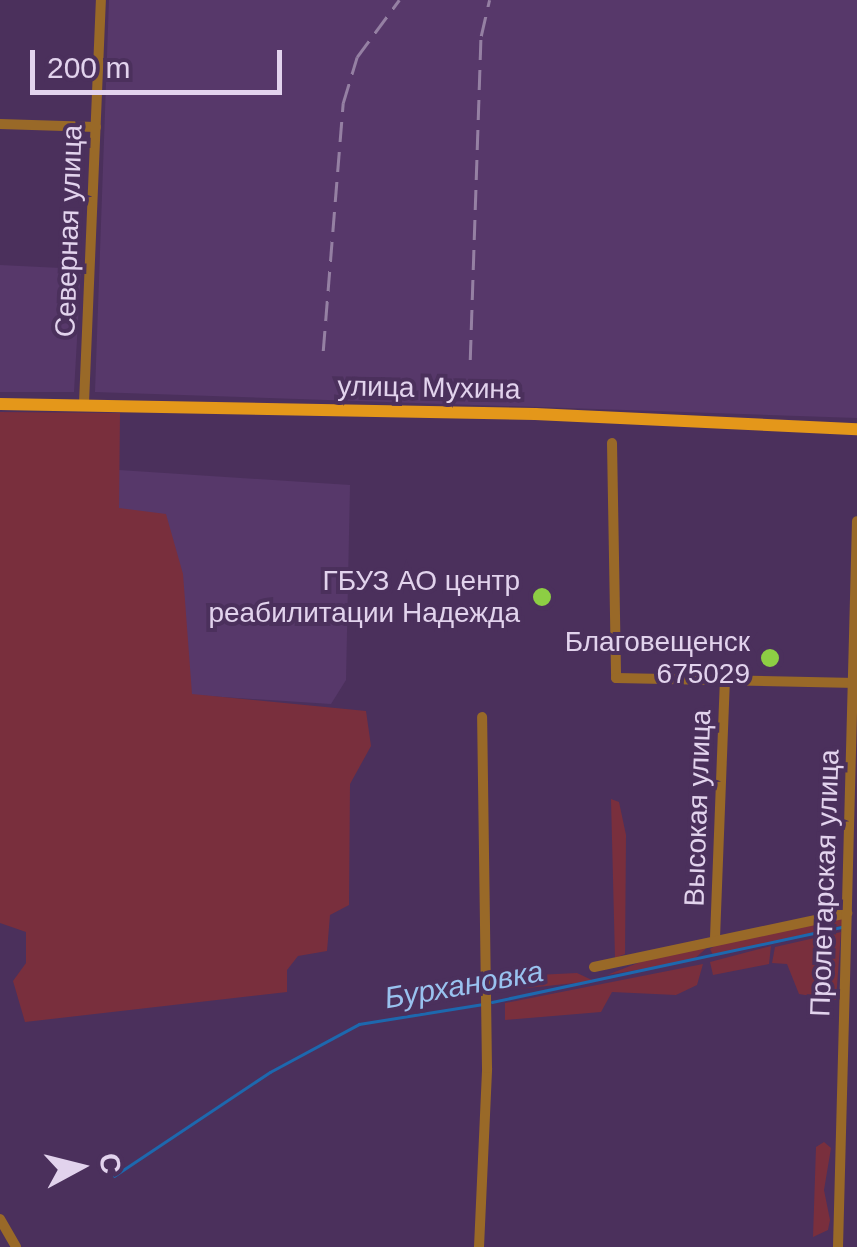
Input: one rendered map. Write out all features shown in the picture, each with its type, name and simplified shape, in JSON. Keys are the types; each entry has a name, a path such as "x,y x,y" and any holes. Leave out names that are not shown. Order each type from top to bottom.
{"main road":[{"name":"улица Мухина","path":"0,404 857,429"}],"street":[{"name":"Северная улица","path":"84,404 101,0"},
{"path":"0,124 96,127"},
{"path":"612,442 616,678 855,683"},
{"name":"Пролетарская улица","path":"838,1247 857,521"},
{"name":"Высокая улица","path":"715,938 725,680"},
{"path":"479,1247 486,1019 482,717"},
{"path":"594,967 715,938 846,921"},
{"path":"0,1220 16,1247"}],"shaded area":[{"path":"109,0 857,0 857,418 95,392"},
{"path":"0,265 81,269 74,392 0,392"},
{"path":"0,412 120,413 119,508 166,514 183,574 192,694 366,711 371,746 350,784 349,905 330,915 327,951 298,956 287,970 287,992 25,1022 13,981 26,963 26,932 0,923"},
{"path":"119,470 350,485 346,680 331,704 192,695 119,508"},
{"path":"611,799 619,802 626,835 625,954 615,958"},
{"path":"844,917 844,925 819,931 713,955 710,949 722,941"},
{"path":"841,932 836,1000 799,994 787,964 772,963 775,947"},
{"path":"697,940 712,943 692,961 607,975"},
{"path":"771,946 769,964 713,975 710,962"},
{"path":"703,964 697,985 676,995 612,992 601,1012 505,1020 505,1003"},
{"path":"577,973 594,981 509,990 516,976"},
{"path":"824,1142 831,1148 824,1190 830,1220 828,1230 813,1237 816,1147"}],"waterway":[{"path":"492,1002 841,927"},
{"name":"Бурхановка","path":"114,1176 270,1072 359,1024 484,1004"}],"railway":[{"path":"323,351 343,103 357,57 399,0"},
{"path":"470,360 481,36 489,0"}],"place":[{"name":"ГБУЗ АО центр реабилитации Надежда","path":"542,597"},
{"name":"Благовещенск 675029","path":"770,658"}]}
